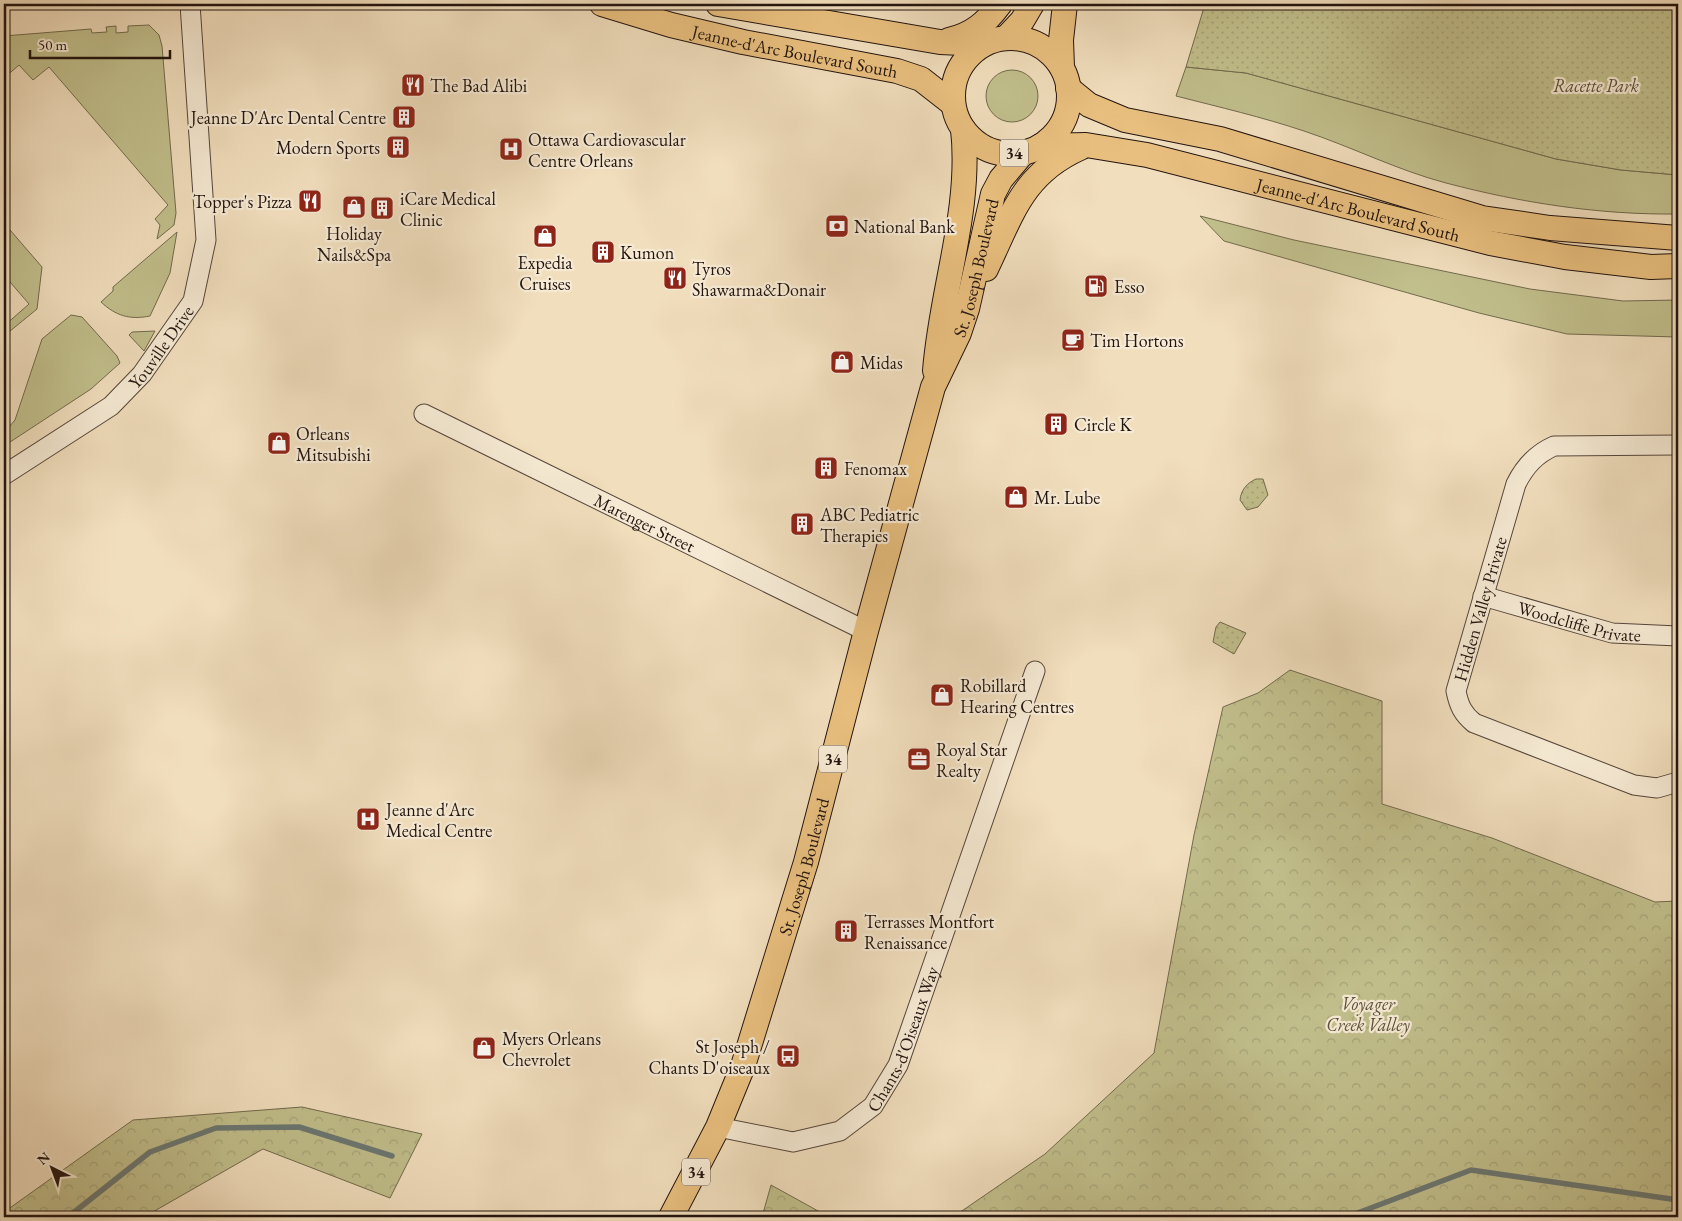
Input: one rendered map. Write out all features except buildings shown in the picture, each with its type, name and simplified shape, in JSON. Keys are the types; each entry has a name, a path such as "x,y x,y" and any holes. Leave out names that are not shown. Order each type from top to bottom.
{"main road":[{"name":"Jeanne-d'Arc Boulevard South","path":"602,4 671,25 743,42 897,71 921,79 953,104"},
{"name":"Jeanne-d'Arc Boulevard South","path":"718,4 940,42 984,44"},
{"path":"940,42 962,37 976,30 1000,4"},
{"path":"1007,37 1022,21 1032,4"},
{"name":"34","path":"1065,4 1061,40 1065,77 1068,105 1063,121 1054,135 1032,149 1006,154 989,150 974,141 963,129 953,104 953,86 959,69 969,55 984,44 1007,37 1039,44 1052,54 1065,77"},
{"name":"Jeanne-d'Arc Boulevard South","path":"1065,77 1089,105 1125,120 1220,140 1482,218 1550,228 1678,238"},
{"name":"St. Joseph Boulevard","path":"672,1217 718,1127 743,1066 806,862 866,631 933,387 938,330 964,187 966,157 963,129"},
{"name":"Jeanne-d'Arc Boulevard South","path":"1032,149 1086,145 1147,156 1490,243 1565,257 1651,267 1678,266"},
{"path":"967,309 1015,206 1025,190 1039,174 1058,158 1086,145"},
{"name":"St. Joseph Boulevard","path":"933,387 959,333 967,309 993,194 1001,179 1032,149"}],"street":[{"name":"Youville Drive","path":"4,475 111,406 142,374 193,301 206,240 190,4"},
{"name":"Marenger Street","path":"424,414 866,631"},
{"name":"Hidden Valley Private","path":"1678,445 1636,447 1568,444 1554,446 1544,450 1525,467 1516,484 1457,686 1458,703 1464,715 1474,723 1634,785 1657,788 1678,782"},
{"name":"Woodcliffe Private","path":"1483,596 1612,633 1678,636"},
{"name":"Chants-d'Oiseaux Way","path":"718,1127 793,1142 840,1131 873,1106 898,1066 1035,671"}],"green space":[{"name":"Racette Park","path":"1205,4 1678,4 1678,175 1621,170 1556,159 1246,73 1186,67"},
{"path":"149,25 159,35 162,46 176,213 174,225 157,239 160,225 155,219 168,205 49,67 33,80 19,65 4,78 4,36 91,29 92,33 107,32 106,27 116,26 116,33 128,32 128,26"},
{"path":"1186,67 1246,73 1556,159 1621,170 1678,175 1678,214 1590,210 1532,202 1428,178 1304,131 1176,96"},
{"path":"1012,70 1022,72 1030,78 1036,86 1038,96 1036,106 1030,114 1022,120 1012,122 1002,120 994,114 988,106 986,96 988,86 994,78 1002,72"},
{"path":"1200,216 1294,240 1530,289 1623,301 1678,300 1678,337 1567,334 1479,313 1224,241"},
{"path":"4,223 42,267 37,309 4,336 4,326 29,304 4,275"},
{"path":"177,232 170,273 150,316 124,316 112,311 101,302 113,291 113,287"},
{"path":"71,315 82,317 117,356 120,363 91,389 4,446 4,433 15,420 42,339"},
{"path":"155,331 144,351 129,335 132,332"},
{"path":"1256,479 1263,479 1268,495 1258,507 1247,510 1240,500 1241,496 1245,487"},
{"path":"1220,622 1246,633 1234,654 1213,642 1216,627"},
{"name":"Voyager Creek Valley","path":"1290,670 1382,701 1382,804 1492,838 1655,902 1678,901 1678,1217 953,1217 1045,1154 1154,1053 1194,835 1223,707 1258,693"},
{"path":"302,1107 422,1134 390,1198 263,1149 144,1217 4,1217 4,1212 133,1120"},
{"path":"771,1185 829,1217 762,1217"}],"waterway":[{"path":"68,1217 150,1152 216,1128 299,1127 392,1156"},
{"path":"1347,1217 1471,1170 1678,1200"}],"place":[{"name":"The Bad Alibi","path":"413,85"},
{"name":"Jeanne D'Arc Dental Centre","path":"404,117"},
{"name":"Modern Sports","path":"398,147"},
{"name":"Ottawa Cardiovascular Centre Orleans","path":"511,149"},
{"name":"Topper's Pizza","path":"310,201"},
{"name":"Holiday Nails&Spa","path":"354,207"},
{"name":"iCare Medical Clinic","path":"382,208"},
{"name":"National Bank","path":"837,226"},
{"name":"Expedia Cruises","path":"545,236"},
{"name":"Kumon","path":"603,252"},
{"name":"Tyros Shawarma&Donair","path":"675,278"},
{"name":"Esso","path":"1096,286"},
{"name":"Tim Hortons","path":"1073,340"},
{"name":"Midas","path":"842,362"},
{"name":"Circle K","path":"1056,424"},
{"name":"Orleans Mitsubishi","path":"279,443"},
{"name":"Fenomax","path":"826,468"},
{"name":"Mr. Lube","path":"1016,497"},
{"name":"ABC Pediatric Therapies","path":"802,524"},
{"name":"Robillard Hearing Centres","path":"942,695"},
{"name":"Royal Star Realty","path":"919,759"},
{"name":"Jeanne d'Arc Medical Centre","path":"368,819"},
{"name":"Terrasses Montfort Renaissance","path":"846,931"},
{"name":"Myers Orleans Chevrolet","path":"484,1048"},
{"name":"St Joseph / Chants D'oiseaux","path":"788,1056"}]}
